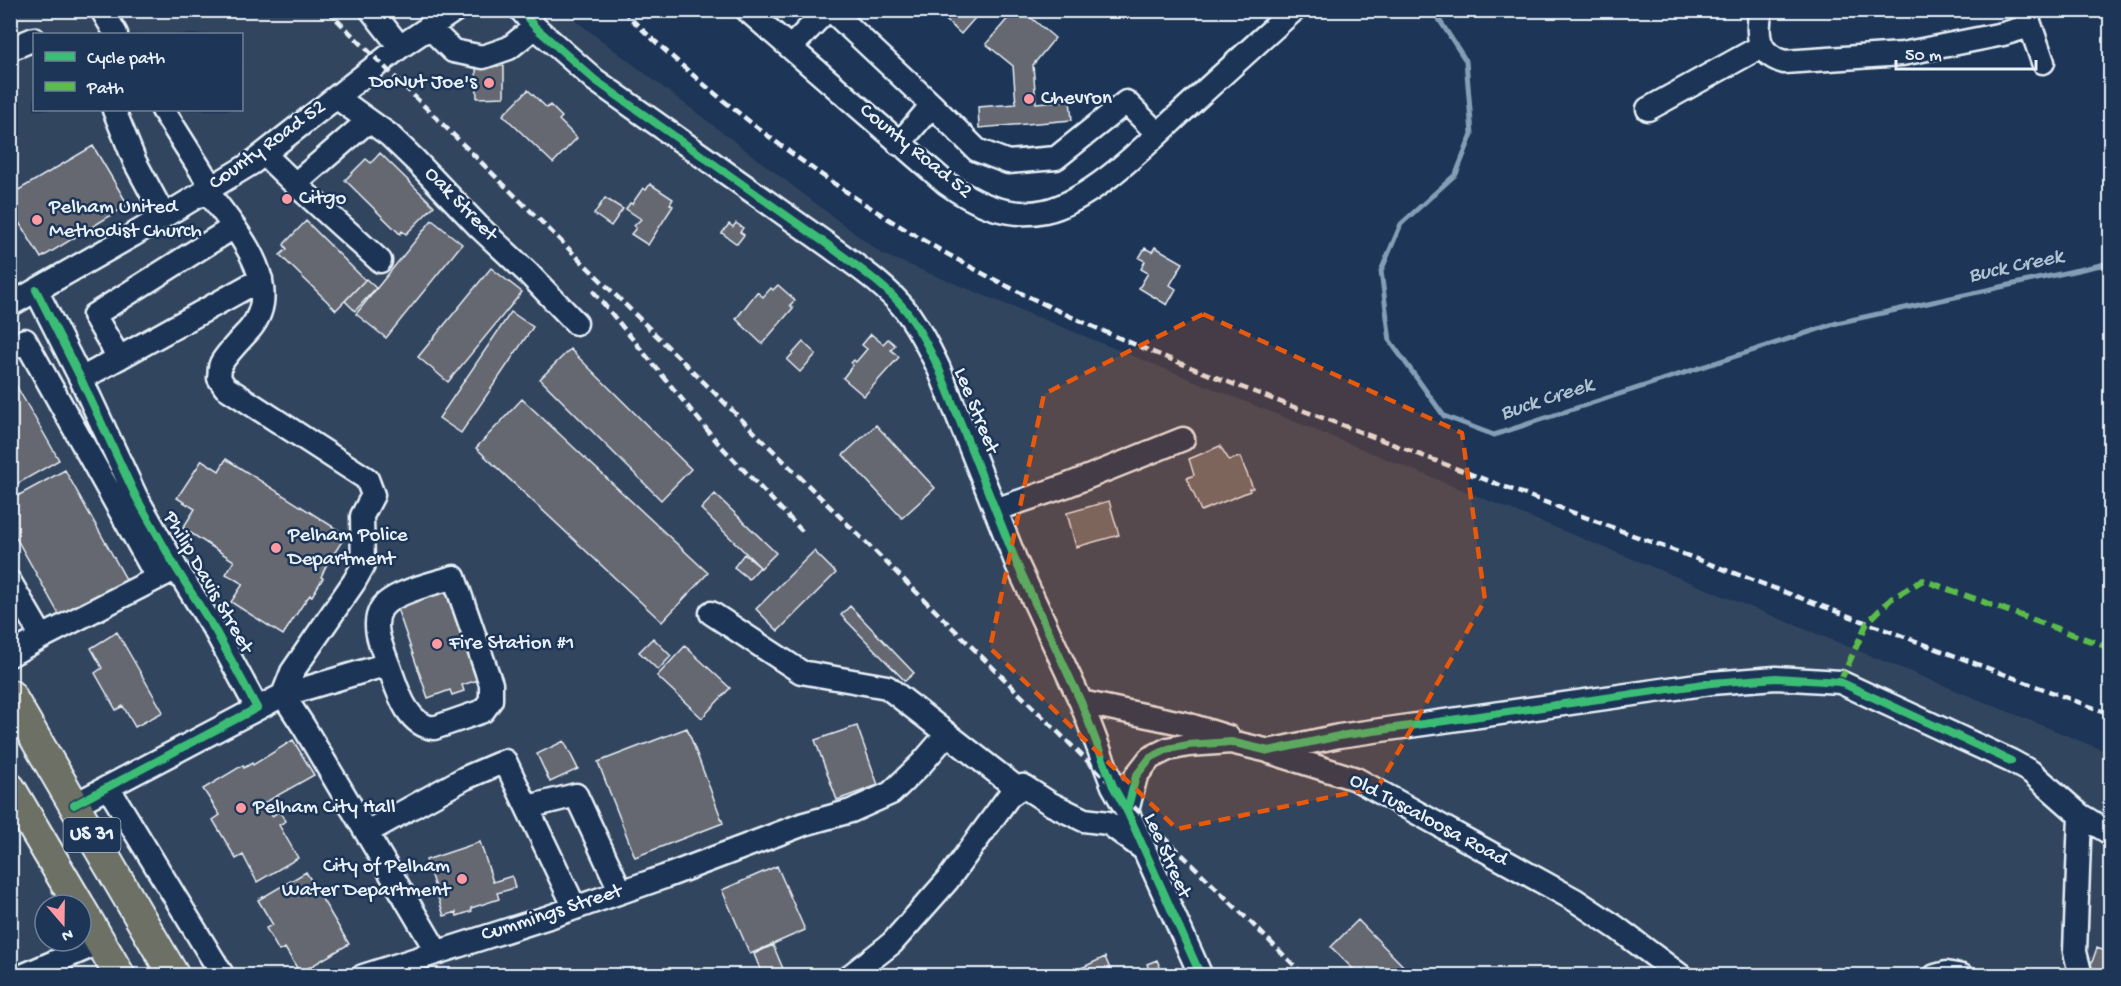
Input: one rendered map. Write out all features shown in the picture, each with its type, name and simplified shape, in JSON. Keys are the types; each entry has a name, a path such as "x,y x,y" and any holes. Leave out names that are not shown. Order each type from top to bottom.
{"main road":[{"name":"US 31","path":"10,695 174,975"},
{"name":"US 31","path":"15,797 72,893"},
{"path":"15,797 74,805"},
{"name":"US 31","path":"93,930 120,975"}],"street":[{"path":"102,10 115,33"},
{"path":"371,10 400,47"},
{"name":"County Road 52","path":"10,305 164,216 264,154 400,47 455,10"},
{"name":"County Road 52","path":"747,10 946,183 974,202 1023,213 1045,211 1083,195 1158,134 1294,10"},
{"path":"791,47 829,10 977,150 1008,162 1056,158 1126,102 1158,134"},
{"path":"1761,10 1759,30 1762,46 1767,54 1784,62 1902,54 1943,46 2028,18 2043,62"},
{"path":"429,27 453,51 483,57 509,48 528,19"},
{"name":"Lee Street","path":"528,19 613,94 828,245 864,272 908,313 929,346 1017,564 1081,702 1113,786 1201,975"},
{"path":"10,49 33,39"},
{"path":"1648,110 1762,46"},
{"name":"Oak Street","path":"336,97 388,135 416,161 576,323"},
{"path":"899,144 932,105"},
{"path":"114,111 135,162 164,216"},
{"path":"164,111 209,189 249,250 261,279 264,300 257,321 221,364 219,378 225,387 367,479 373,495 362,516 363,566 292,672 283,695"},
{"path":"295,184 368,121"},
{"path":"264,154 380,261"},
{"path":"119,358 94,315 234,227"},
{"path":"81,379 261,279"},
{"name":"Philip Davis Street","path":"36,290 81,379 136,497 166,573 216,632 257,708"},
{"path":"10,655 166,573 18,345 54,326"},
{"path":"995,510 1068,485 1183,439"},
{"path":"454,577 491,684 491,700 483,711 434,728 425,728 415,721 406,709 388,664 377,626 381,609 396,596 454,577"},
{"path":"10,582 42,638"},
{"path":"711,613 801,672 887,687 1018,789"},
{"path":"74,805 283,695 388,664"},
{"path":"1126,811 1136,776 1150,758 1168,749 1209,742 1231,742 1269,751 1339,736 1711,682 1776,678 1840,682 2011,761 2031,772 2080,815 2110,833"},
{"path":"283,695 437,952"},
{"name":"Old Tuscaloosa Road","path":"1081,702 1186,723 1356,779 1575,900 1681,975"},
{"name":"Cummings Street","path":"363,975 575,908 804,824 850,811 891,794 922,763 946,734"},
{"path":"367,832 465,778 505,761 575,908"},
{"path":"850,975 892,943 947,881 1010,796 1023,786 1051,804 1084,820 1108,823 1143,849"},
{"path":"108,787 223,975"},
{"path":"528,807 576,795 621,892"},
{"path":"2080,815 2074,952 2081,975"},
{"path":"22,975 100,942"},
{"path":"1935,975 1946,973 1962,975"}],"highlighted area":[{"path":"1203,314 1462,433 1485,600 1378,787 1177,829 990,648 1044,394"}],"shaded area":[{"path":"10,11 563,11 882,254 2110,753 2110,975 11,975"}],"building":[{"path":"935,10 982,10 961,34"},
{"path":"1015,10 1022,10 1055,38 1033,65 1036,103 1070,100 1072,120 979,128 978,107 1016,104 1013,66 986,44"},
{"path":"476,66 504,66 504,97 477,98"},
{"path":"528,90 547,108 550,105 562,117 559,120 577,138 553,163 503,115"},
{"path":"93,146 128,205 41,258 10,208 10,195"},
{"path":"380,153 434,206 406,234 402,231 400,234 345,180 366,159 371,163"},
{"path":"650,184 673,199 670,204 673,206 648,245 631,234 636,228 634,226 641,219 626,209 643,188 646,190"},
{"path":"605,198 623,209 611,226 594,214"},
{"path":"432,220 462,244 386,338 356,314"},
{"path":"306,221 365,280 336,310 280,255 287,249 285,243"},
{"path":"736,223 743,228 740,232 744,235 737,244 722,233 729,224 733,227"},
{"path":"1155,247 1183,263 1170,285 1176,289 1167,305 1139,288 1148,273 1141,269 1145,261 1139,258 1145,248 1152,252"},
{"path":"491,268 522,292 448,382 418,357"},
{"path":"366,279 376,288 355,311 345,301"},
{"path":"778,285 795,300 790,305 793,308 762,344 736,319 757,292 763,297 771,288 773,290"},
{"path":"511,312 533,327 461,433 439,418"},
{"path":"871,334 883,344 888,339 895,345 891,350 899,357 864,396 843,378 853,365 851,363 854,360 856,362 867,349 862,345"},
{"path":"803,342 816,354 800,372 787,360"},
{"path":"570,349 691,469 661,500 540,379"},
{"path":"13,380 59,460 10,488 10,381"},
{"path":"522,399 708,573 662,622 476,448"},
{"path":"876,425 935,488 902,518 843,455"},
{"path":"1220,446 1229,460 1240,457 1253,488 1201,511 1187,478 1194,475 1189,459"},
{"name":"Pelham Police Department","path":"226,459 346,535 326,566 321,577 323,578 312,596 310,595 303,604 283,635 231,602 243,584 226,574 234,561 183,528 195,509 177,498 202,460 219,471"},
{"path":"65,470 127,581 61,618 10,527 10,500"},
{"path":"715,494 776,553 761,568 701,509"},
{"path":"1109,501 1119,535 1076,547 1067,513"},
{"path":"814,551 836,573 778,631 756,609"},
{"path":"744,554 760,567 749,579 734,567"},
{"name":"Fire Station #1","path":"447,591 478,680 462,685 464,691 452,695 450,690 428,698 397,608"},
{"path":"850,606 914,673 905,681 841,615"},
{"path":"117,632 163,712 135,727 123,706 116,710 95,673 102,668 91,648"},
{"path":"653,638 671,656 658,670 639,652"},
{"path":"685,646 730,688 702,718 657,676"},
{"path":"857,726 878,785 837,800 815,740"},
{"path":"687,728 723,823 635,857 598,762"},
{"name":"Pelham City Hall","path":"293,740 314,775 264,803 272,816 280,811 286,821 279,825 298,858 257,882 243,855 236,859 213,820 220,815 203,789 243,765 244,768 252,763 253,765"},
{"path":"564,741 578,769 550,782 537,754"},
{"name":"City of Pelham Water Department","path":"480,842 493,882 512,876 515,888 497,893 499,899 471,908 472,911 457,916 456,912 444,916 426,860"},
{"path":"777,866 805,930 750,954 722,890"},
{"path":"306,872 349,944 300,973 285,948 279,951 266,928 273,925 258,900"},
{"path":"1358,920 1413,976 1360,976 1331,947"},
{"path":"773,945 784,971 773,976 763,976 754,954"},
{"path":"2097,948 2110,953 2106,976 2095,976 2088,973"},
{"path":"1105,957 1113,976 1064,976"},
{"path":"1157,960 1162,972 1151,976 1147,964"}],"waterway":[{"name":"Buck Creek","path":"1433,10 1466,61 1472,134 1456,174 1401,224 1381,271 1390,341 1444,416 1494,435 1837,323 2110,263"}],"railway":[{"path":"327,10 1305,976"},
{"path":"622,10 710,90 804,163 904,228 1007,286 1113,335 1221,379 2110,714"},
{"path":"593,291 718,443 802,531"}],"marked path":[{"path":"1840,682 1867,623 1891,599 1923,580 2110,648"}],"cycle path":[{"path":"521,10 535,27 595,80 859,268 890,293 907,312 939,369 1017,564 1081,702 1113,786 1127,811 1201,976"},
{"path":"36,290 81,379 136,497 216,632 257,708 74,805"},
{"path":"1127,811 1136,776 1150,758 1168,749 1231,742 1269,751 1339,736 1711,683 1776,678 1840,682 2011,761"}],"place":[{"name":"DoNut Joe's","path":"489,83"},
{"name":"Chevron","path":"1029,99"},
{"name":"Citgo","path":"287,199"},
{"name":"Pelham United Methodist Church","path":"37,220"},
{"name":"Pelham Police Department","path":"276,548"},
{"name":"Fire Station #1","path":"437,644"},
{"name":"Pelham City Hall","path":"241,808"},
{"name":"City of Pelham Water Department","path":"462,879"}]}
